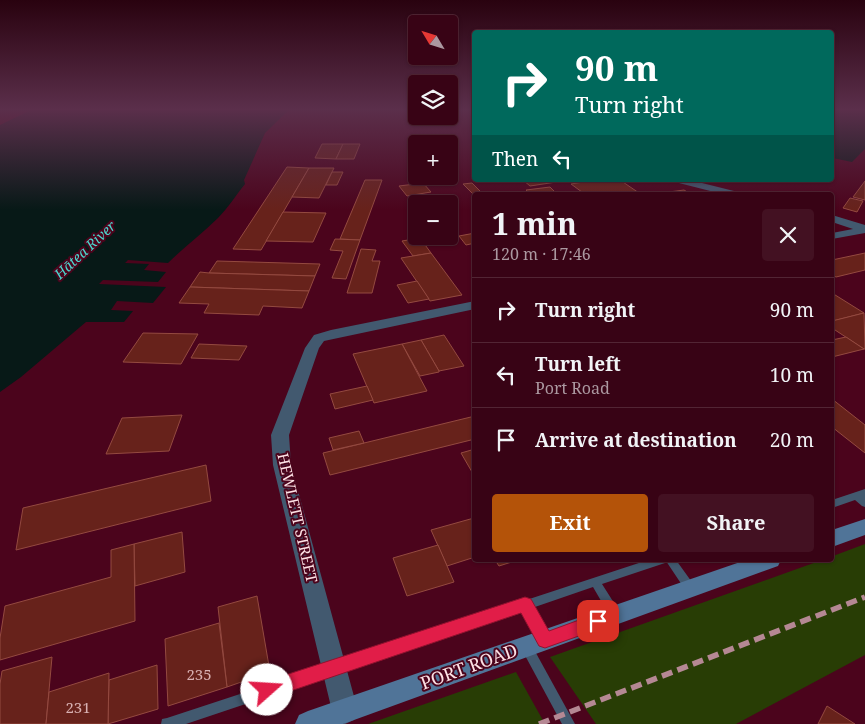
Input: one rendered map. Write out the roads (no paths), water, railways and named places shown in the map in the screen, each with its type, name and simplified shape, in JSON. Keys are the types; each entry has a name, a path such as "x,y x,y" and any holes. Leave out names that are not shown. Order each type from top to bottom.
{"main road":[{"path":"834,537 865,527"},
{"name":"PORT ROAD","path":"308,724 765,562"}],"street":[{"path":"686,182 726,192"},
{"path":"834,219 865,230"},
{"path":"834,236 865,230"},
{"name":"HEWLETT STREET","path":"345,711 282,465 280,436 312,348 319,338 472,306"}],"lane":[{"path":"834,503 861,494 865,503"},
{"path":"167,724 656,562"},
{"path":"671,562 690,588"},
{"path":"595,582 616,615"},
{"path":"525,605 536,643 569,724"}],"water":[{"name":"Hātea River","path":"0,143 261,143 244,180 245,184 225,210 168,263 128,260 125,263 149,264 144,270 166,272 158,282 103,280 99,284 166,287 153,303 117,301 111,310 133,311 124,322 86,322 21,377 0,392"},
{"path":"834,143 865,143 865,149 852,162 834,158"}],"railway":[{"path":"539,724 865,597"}]}
